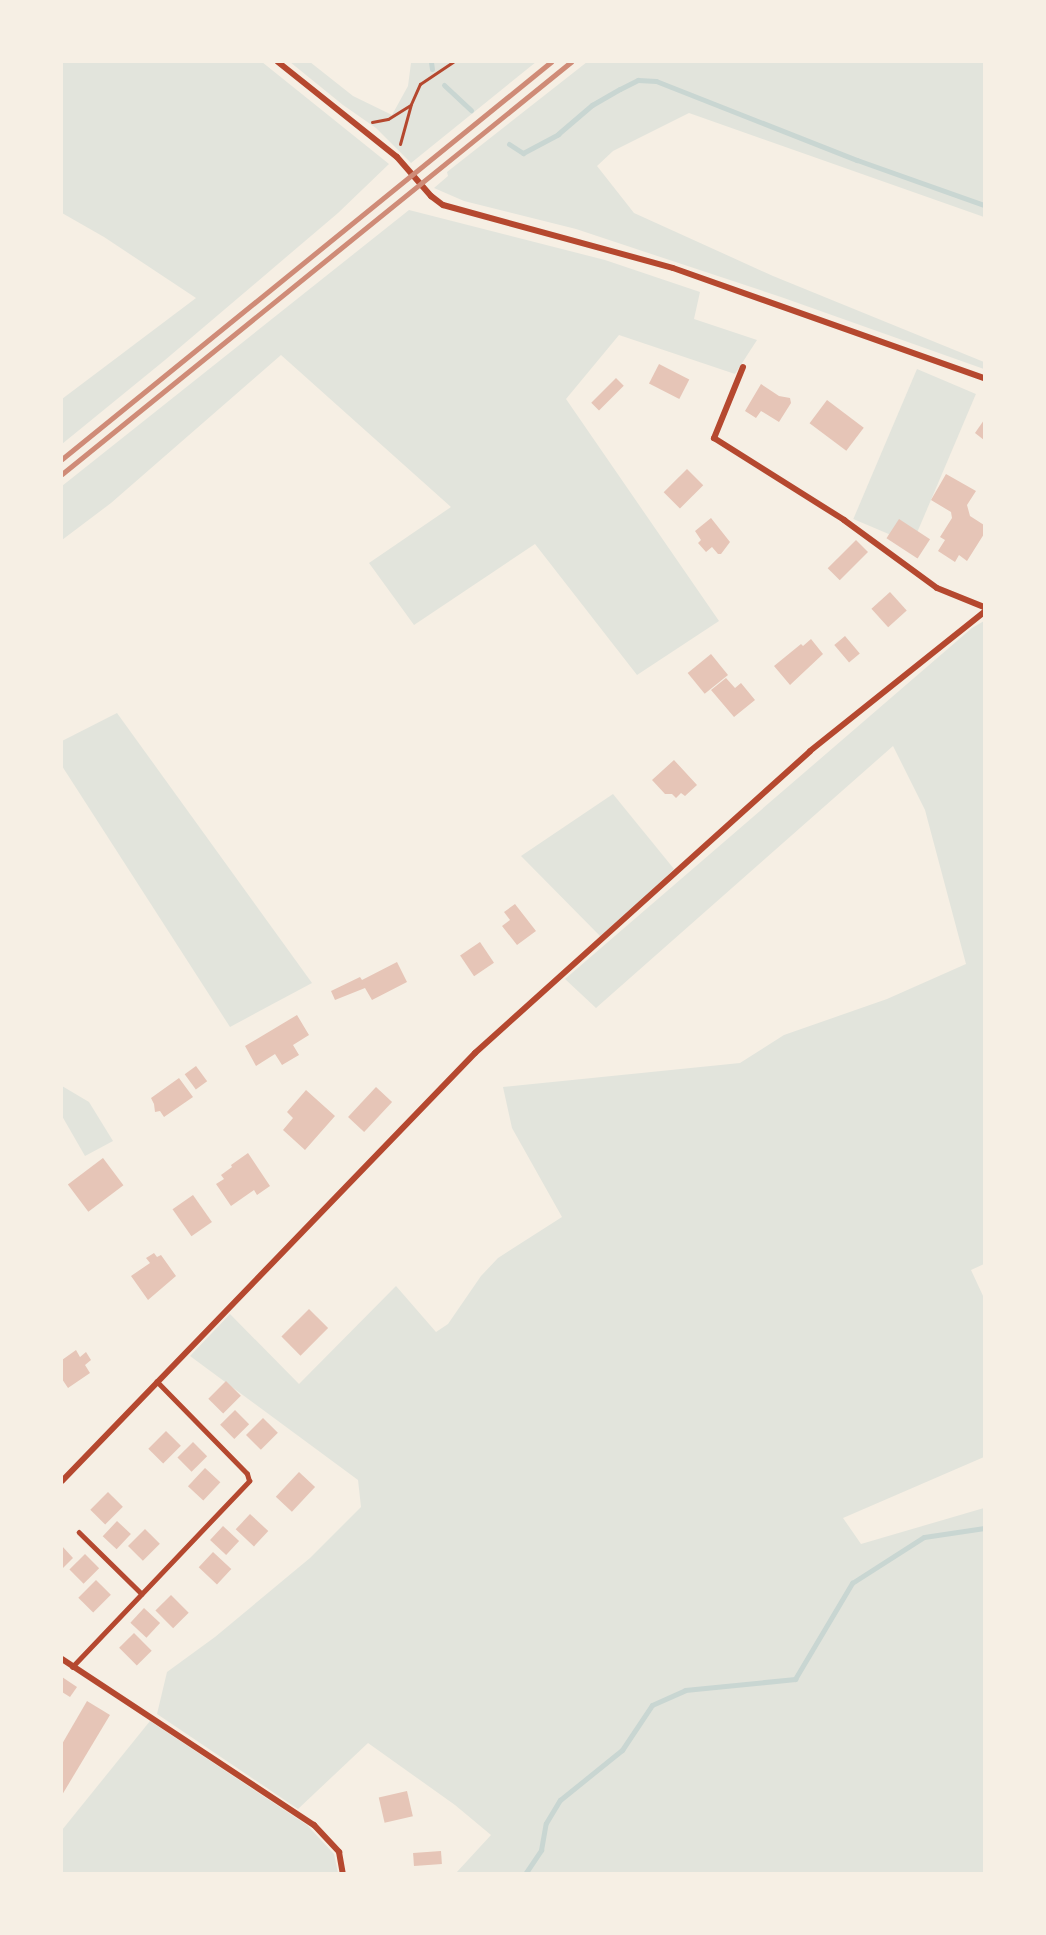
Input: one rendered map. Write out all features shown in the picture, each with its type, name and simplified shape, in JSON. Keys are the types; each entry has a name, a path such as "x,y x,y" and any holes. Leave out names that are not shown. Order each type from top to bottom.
{"street":[{"path":"278,62 397,156 431,196 458,211 562,236 673,268 984,378"},
{"path":"743,367 714,438 844,520 937,588 984,607"},
{"path":"62,1481 475,1053 810,752 984,612"},
{"path":"62,1659 314,1825 339,1852 343,1874"}],"lane":[{"path":"72,1667 249,1481 247,1474 157,1382"},
{"path":"79,1532 142,1594"}],"path":[{"path":"397,156 411,104 420,84 453,62"},
{"path":"354,122 388,119 411,104"}],"shaded area":[{"path":"62,62 262,62 389,164 338,213 62,444 62,399 196,298 104,237 62,213"},
{"path":"290,62 310,62 353,96 392,115 408,86 411,63 536,62 411,163 376,128 343,105"},
{"path":"587,62 984,62 984,217 689,113 613,151 597,166 634,213 773,276 984,362 984,369 781,297 576,229 464,201 434,188 448,176 447,172"},
{"path":"409,210 605,260 700,292 694,319 757,340 735,374 619,335 566,399 719,621 637,675 535,544 414,625 369,563 451,507 281,355 111,503 62,540 62,486"},
{"path":"917,369 976,394 912,544 853,519"},
{"path":"984,621 984,1264 971,1270 984,1298 984,1457 843,1518 861,1544 984,1508 984,1873 456,1873 491,1835 455,1805 368,1743 298,1809 157,1714 167,1672 215,1637 310,1558 361,1507 358,1480 190,1356 230,1314 299,1384 396,1286 436,1332 448,1324 481,1276 498,1258 562,1217 512,1128 503,1087 740,1063 784,1035 887,999 966,964 925,810 893,746 596,1008 565,979 972,628"},
{"path":"117,713 312,983 230,1027 62,766 62,741"},
{"path":"613,794 674,869 602,938 521,856"},
{"path":"62,1086 89,1102 113,1141 85,1156 62,1116"},
{"path":"150,1721 307,1825 334,1854 338,1873 62,1873 62,1830"}],"building":[{"path":"659,364 689,379 679,399 649,384"},
{"path":"616,378 624,386 599,411 591,403"},
{"path":"761,384 779,396 790,398 791,403 779,422 761,411 756,418 745,411"},
{"path":"827,400 864,428 846,451 810,423"},
{"path":"984,420 984,440 975,433"},
{"path":"687,469 703,485 680,509 664,492"},
{"path":"946,474 976,491 967,505 970,516 984,525 984,534 967,561 959,555 955,562 938,551 945,540 940,537 952,518 951,512 931,500"},
{"path":"711,518 730,542 721,554 718,554 712,547 706,552 698,543 701,540 695,531"},
{"path":"899,519 930,539 918,558 886,538"},
{"path":"856,540 868,552 840,580 828,568"},
{"path":"890,592 907,611 888,627 871,609"},
{"path":"845,636 860,654 849,663 834,645"},
{"path":"811,639 823,654 790,685 774,666 801,644 803,646"},
{"path":"711,654 728,675 705,694 688,673"},
{"path":"726,678 735,688 741,683 755,700 734,717 711,690"},
{"path":"674,760 697,785 685,796 681,793 676,798 672,794 665,794 652,780"},
{"path":"515,904 536,931 517,945 502,926 510,920 504,912"},
{"path":"480,942 494,963 474,976 460,955"},
{"path":"397,962 407,982 372,1000 365,988 335,1000 331,991 360,977 362,980"},
{"path":"297,1015 309,1035 293,1045 299,1055 282,1065 275,1054 256,1066 245,1046"},
{"path":"196,1066 207,1081 196,1090 185,1074"},
{"path":"179,1078 193,1097 164,1117 160,1111 155,1112 151,1098"},
{"path":"376,1087 392,1102 364,1132 348,1117"},
{"path":"306,1090 335,1116 305,1150 283,1130 293,1118 287,1112"},
{"path":"248,1153 270,1186 257,1195 254,1190 231,1206 216,1184 224,1179 221,1175 232,1167 231,1165"},
{"path":"103,1158 123,1185 88,1212 68,1184"},
{"path":"193,1195 212,1222 191,1236 173,1209"},
{"path":"154,1253 157,1257 161,1255 176,1276 148,1300 131,1276 150,1263 146,1258"},
{"path":"309,1309 328,1328 301,1356 281,1337"},
{"path":"76,1350 80,1357 86,1352 91,1360 85,1365 90,1373 68,1388 62,1379 62,1360"},
{"path":"226,1381 241,1396 223,1414 208,1399"},
{"path":"235,1410 249,1424 234,1439 220,1425"},
{"path":"263,1418 278,1433 261,1450 246,1435"},
{"path":"166,1431 181,1446 163,1464 148,1449"},
{"path":"193,1442 207,1456 192,1472 177,1458"},
{"path":"205,1468 220,1482 203,1501 188,1486"},
{"path":"299,1472 315,1487 292,1512 276,1497"},
{"path":"108,1492 123,1507 105,1525 90,1510"},
{"path":"250,1514 268,1531 254,1546 236,1529"},
{"path":"117,1521 131,1534 117,1549 103,1536"},
{"path":"223,1526 239,1541 226,1555 210,1540"},
{"path":"145,1529 160,1544 143,1561 128,1546"},
{"path":"62,1546 73,1558 62,1569"},
{"path":"213,1552 231,1569 217,1584 199,1567"},
{"path":"85,1554 99,1568 84,1584 69,1570"},
{"path":"96,1580 111,1595 93,1613 78,1598"},
{"path":"171,1595 189,1613 173,1628 155,1611"},
{"path":"144,1608 160,1623 146,1638 130,1623"},
{"path":"134,1633 152,1651 137,1666 119,1648"},
{"path":"62,1677 77,1687 70,1697 62,1692"},
{"path":"87,1701 110,1715 62,1795 62,1744"},
{"path":"407,1791 413,1816 385,1823 379,1798"},
{"path":"441,1851 442,1864 414,1866 413,1853"}],"waterway":[{"path":"431,62 432,69"},
{"path":"509,144 523,153 558,134 592,105 620,89 638,80 656,81 857,160 984,205"},
{"path":"444,85 471,110"},
{"path":"525,1874 541,1850 546,1823 560,1800 622,1750 652,1705 685,1690 795,1679 852,1583 924,1537 984,1528"}],"railway":[{"path":"62,459 551,62"},
{"path":"62,474 571,62"}]}
